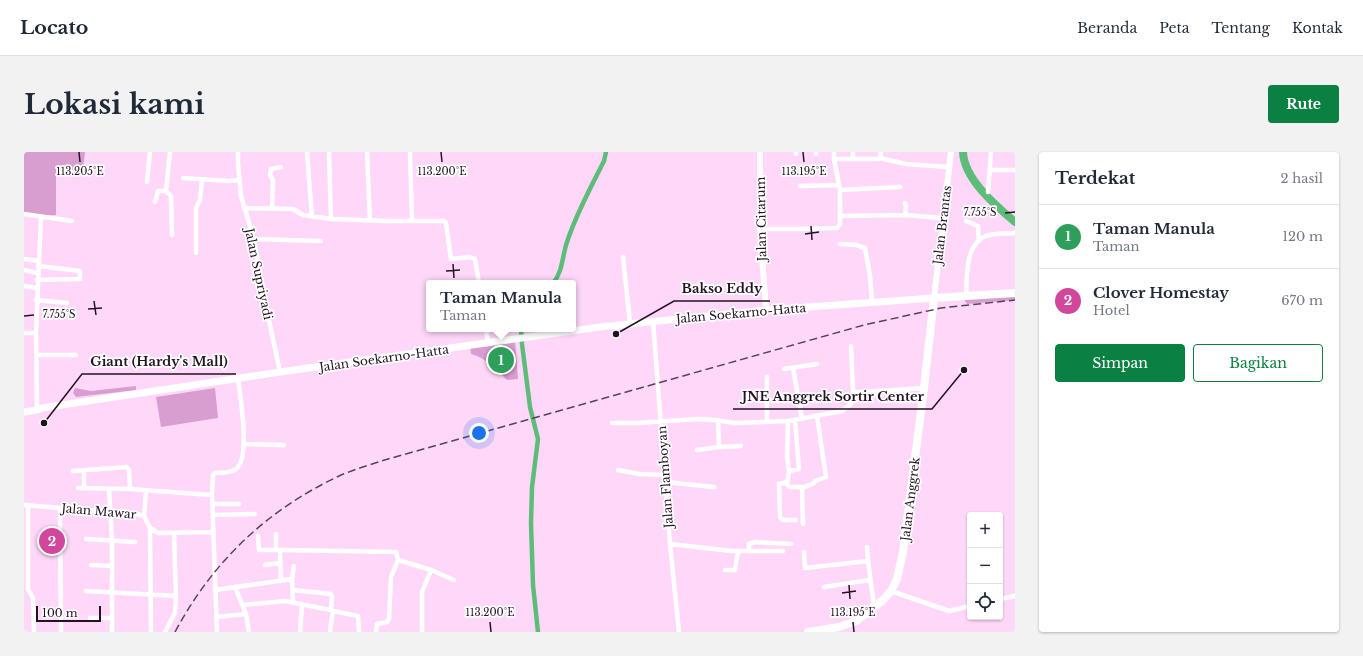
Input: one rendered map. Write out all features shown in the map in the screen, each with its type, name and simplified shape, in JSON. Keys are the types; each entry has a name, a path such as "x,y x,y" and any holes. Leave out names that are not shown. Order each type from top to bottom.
{"highway":[{"name":"Jalan Soekarno-Hatta","path":"934,298 1015,293"},
{"name":"Jalan Anggrek","path":"808,632 839,627 851,623 883,600 891,591 899,571 903,552 934,298"}],"main road":[{"name":"Jalan Soekarno-Hatta","path":"576,330 766,310 934,298"},
{"name":"Jalan Soekarno-Hatta","path":"24,410 562,332"}],"street":[{"path":"147,182 150,152"},
{"path":"166,191 170,152"},
{"name":"Jalan Supriyadi","path":"238,152 241,196 254,238 267,311 274,373"},
{"path":"329,152 331,219"},
{"path":"367,152 370,221"},
{"path":"410,152 412,221"},
{"name":"Jalan Citarum","path":"760,152 760,228 766,310"},
{"path":"760,228 834,228 839,226 841,216 840,188 834,152"},
{"path":"853,152 853,159"},
{"path":"880,158 881,152"},
{"name":"Jalan Brantas","path":"934,298 950,152"},
{"path":"988,192 991,152"},
{"path":"307,154 312,217"},
{"path":"834,159 880,158 906,164 949,167"},
{"path":"272,208 273,180 270,175 271,169 281,167"},
{"path":"990,170 1015,170"},
{"path":"183,178 229,181 239,180"},
{"path":"196,253 196,208 200,200 202,180"},
{"path":"800,186 840,188 900,187"},
{"path":"155,202 158,191 166,191 171,196 172,235"},
{"path":"905,203 905,215"},
{"path":"244,208 293,209 304,215 331,219 446,222 451,258 470,257 475,259 478,280"},
{"path":"24,214 72,221"},
{"path":"841,216 905,215 942,218"},
{"path":"39,408 36,355 36,300 40,217"},
{"path":"966,221 978,226 979,241"},
{"path":"966,296 970,257 972,250 979,241 988,235 1015,233"},
{"path":"254,238 321,241"},
{"path":"840,244 856,245 865,248 870,276 872,303"},
{"path":"623,257 630,323"},
{"path":"24,259 38,267"},
{"path":"24,270 38,267 80,271 80,279 37,280"},
{"path":"24,286 37,288"},
{"path":"36,300 68,303"},
{"name":"Jalan Flamboyan","path":"653,322 670,544 679,632"},
{"path":"24,333 36,332"},
{"path":"486,332 488,343"},
{"path":"612,423 698,419 735,422 788,421 842,411 850,406 853,392 851,346"},
{"path":"36,355 76,355"},
{"path":"784,369 817,364"},
{"path":"793,368 802,419"},
{"path":"767,377 767,422"},
{"path":"217,632 212,504 213,475 215,473 232,471 237,468 241,461 244,444 244,426 238,378"},
{"path":"853,392 924,388"},
{"path":"788,421 787,457 789,471 787,482 788,486 790,487 802,487 826,477 817,416"},
{"path":"718,420 719,447"},
{"path":"789,471 799,469 795,420"},
{"path":"244,444 284,445"},
{"path":"697,450 741,446"},
{"path":"73,470 127,467 129,470 130,489"},
{"path":"84,470 84,488"},
{"path":"618,470 639,474 665,474"},
{"path":"665,482 714,487"},
{"path":"787,482 779,484 780,518 783,520 796,520"},
{"path":"802,487 803,524"},
{"path":"78,488 130,489 212,495"},
{"path":"109,489 112,541 112,632"},
{"path":"144,516 146,491"},
{"path":"212,504 239,504"},
{"path":"26,505 28,589 33,598 34,632"},
{"name":"Jalan Mawar","path":"26,505 137,514 144,516 150,528 158,533 213,532"},
{"path":"60,508 61,632"},
{"path":"213,515 255,514"},
{"path":"150,528 151,632"},
{"path":"165,632 175,613 176,596 174,533"},
{"path":"276,534 281,581"},
{"path":"258,536 259,550 396,552 398,555 398,560 391,577 389,619 387,622 377,624 376,632"},
{"path":"86,539 135,542"},
{"path":"749,551 749,544 755,542 792,544"},
{"path":"670,544 738,551 783,551"},
{"path":"867,547 874,606"},
{"path":"725,570 735,570 738,551"},
{"path":"804,552 805,568 868,561"},
{"path":"398,560 431,570 454,580"},
{"path":"265,565 280,563"},
{"path":"91,565 112,566"},
{"path":"293,602 292,580 294,566"},
{"path":"422,632 422,592 431,570"},
{"path":"215,590 292,580"},
{"path":"824,587 870,580"},
{"path":"235,587 246,614 249,632"},
{"path":"293,590 331,594 332,610 330,632"},
{"path":"86,591 176,596"},
{"path":"891,591 950,611 967,607"},
{"path":"1003,598 1015,596"},
{"path":"243,605 285,601 358,616 359,632"},
{"path":"300,632 302,604"},
{"path":"216,617 246,614"},
{"path":"90,618 111,618"}],"shaded area":[{"path":"24,152 85,152 83,170 56,170 56,215 40,216 24,214"},
{"path":"1015,293 1015,300 967,304 962,296"},
{"path":"515,340 518,379 507,380 486,361 471,354 470,345"},
{"path":"136,386 136,390 76,397 73,393 75,388 91,391"},
{"path":"215,388 218,418 161,427 156,397"}],"waterway":[{"path":"555,280 561,269 565,247 575,221 604,161 606,152"},
{"path":"963,152 965,162 975,182 990,200 1015,222"},
{"path":"521,332 530,407 538,439 532,487 531,523 533,585 538,632"}],"railway":[{"path":"175,632 190,606 207,582 244,540 288,505 345,473 388,459 864,325 941,308 1015,300"}],"place":[{"name":"Bakso Eddy","path":"616,334"},
{"name":"Taman Manula","path":"501,360"},
{"name":"JNE Anggrek Sortir Center","path":"964,370"},
{"name":"Giant (Hardy's Mall)","path":"44,423"},
{"name":"Clover Homestay","path":"52,541"}]}
